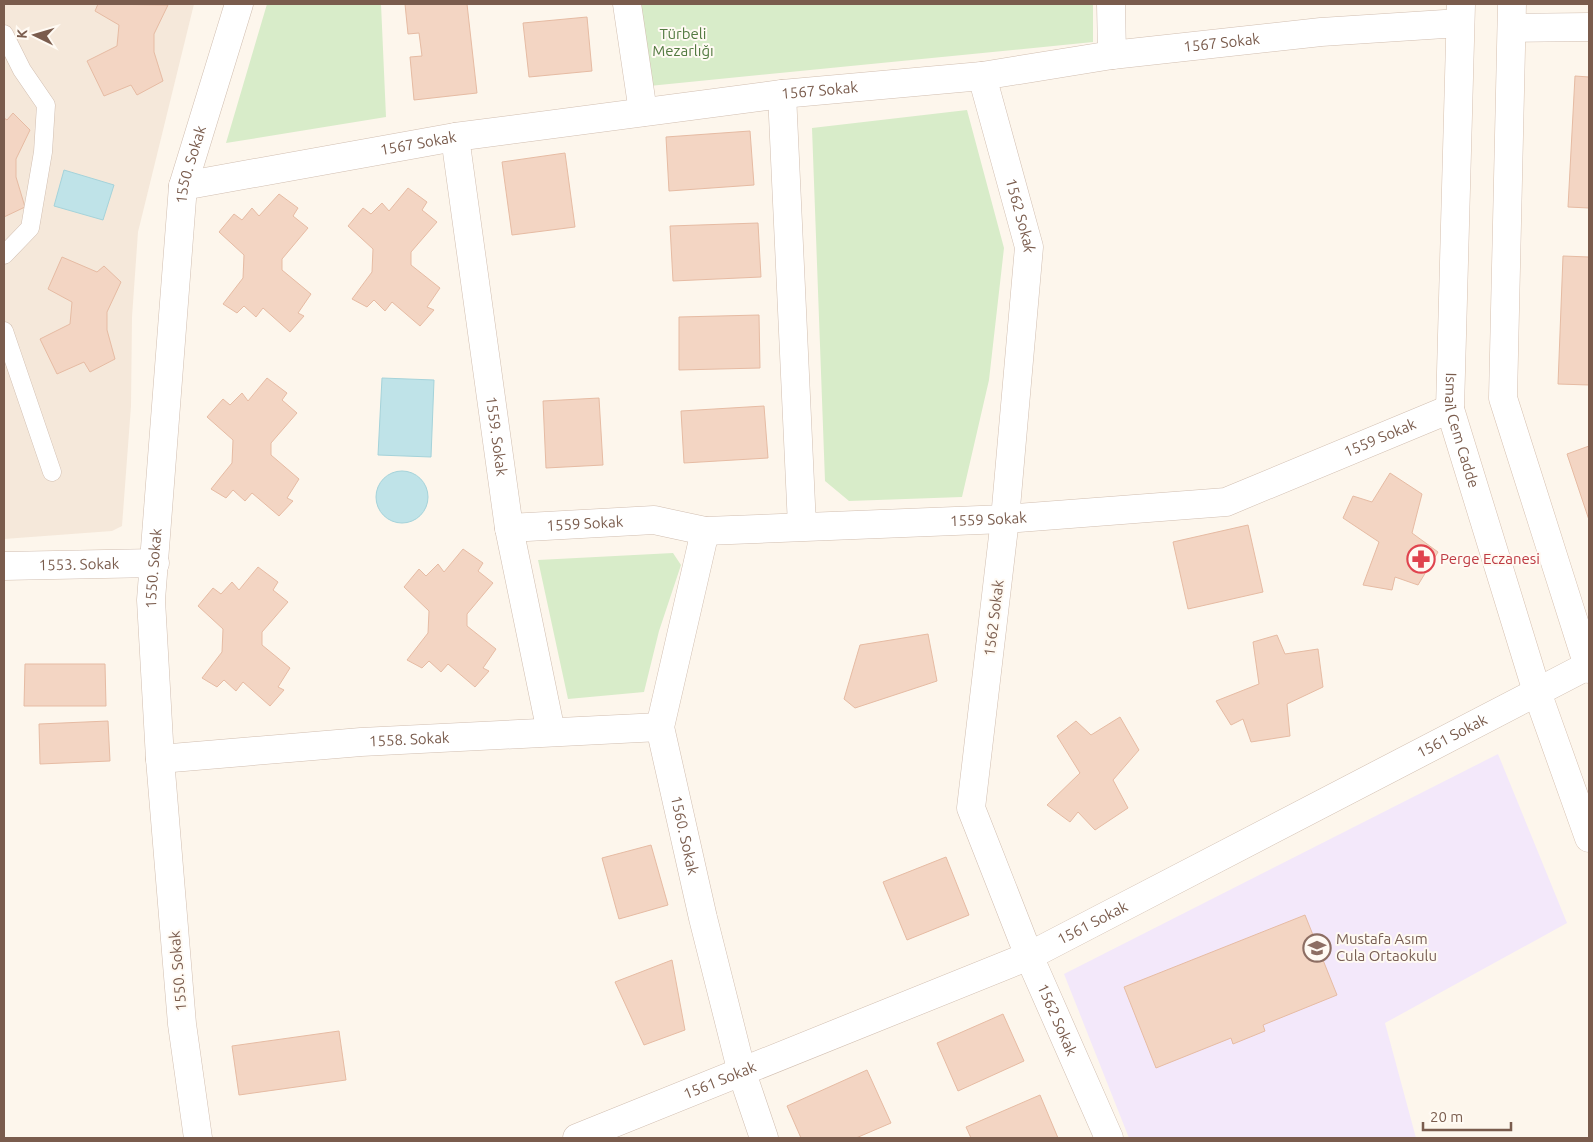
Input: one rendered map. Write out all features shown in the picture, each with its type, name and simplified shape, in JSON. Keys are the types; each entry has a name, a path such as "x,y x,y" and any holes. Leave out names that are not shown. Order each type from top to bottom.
{"street":[{"name":"1550. Sokak","path":"198,1138 182,1024 160,759 151,600 183,186 239,4"},
{"path":"628,4 643,112"},
{"path":"1111,4 1112,55"},
{"name":"1567 Sokak","path":"183,186 455,137 782,94 982,76 1112,55 1321,32 1460,13"},
{"name":"Ismail Cem Cadde","path":"1460,13 1450,409 1537,692 1589,838"},
{"path":"1589,27 1512,16 1503,398 1589,666"},
{"name":"1562 Sokak","path":"982,76 1029,247 1005,519 971,808 1029,956 1109,1138"},
{"path":"782,94 802,526"},
{"name":"1559. Sokak","path":"455,137 509,528 551,732"},
{"name":"1559 Sokak","path":"509,528 654,520 705,531 1005,519 1226,502 1450,409"},
{"name":"1560. Sokak","path":"705,531 660,727 703,918 742,1072 764,1138"},
{"name":"1553. Sokak","path":"4,566 155,563"},
{"name":"1561 Sokak","path":"577,1138 1029,956 1589,666"},
{"name":"1558. Sokak","path":"160,759 361,742 660,727"}],"lane":[{"path":"4,34 22,70 46,105 42,152 30,228 4,255"},
{"path":"4,331 52,472"}],"shaded area":[{"path":"4,4 194,4 138,232 132,317 131,406 122,526 112,531 4,539"},
{"name":"Mustafa Asım Cula Ortaokulu","path":"1498,754 1567,923 1385,1023 1416,1138 1129,1138 1064,974"}],"green space":[{"path":"267,4 381,4 386,117 226,143"},
{"name":"Türbeli Mezarlığı","path":"638,4 1093,4 1093,42 649,86"},
{"path":"967,110 1004,248 989,380 962,497 849,501 825,481 812,128"},
{"path":"673,553 681,565 659,631 644,692 568,699 538,560"}],"water":[{"path":"64,170 114,185 103,220 54,206"},
{"path":"382,378 434,380 431,457 378,455"},
{"path":"397,471 407,471 417,475 424,482 428,497 424,512 417,519 407,523 397,523 387,519 380,512 376,502 376,492 380,482 387,475"}],"building":[{"path":"98,4 168,5 154,34 154,52 163,81 137,95 131,85 104,96 87,61 117,46 119,25 95,11"},
{"path":"405,4 467,4 477,93 414,100 410,57 422,56 419,33 408,34"},
{"path":"587,17 592,71 529,77 523,23"},
{"path":"1575,76 1589,77 1589,208 1568,207"},
{"path":"13,113 30,130 16,159 16,177 25,207 4,217 4,118 7,120"},
{"path":"750,131 754,185 669,191 666,137"},
{"path":"565,153 575,227 512,235 502,162"},
{"path":"408,188 427,202 422,210 437,222 411,252 411,265 440,288 427,307 434,310 420,326 392,302 385,311 374,300 367,307 352,299 372,272 373,249 348,226 363,208 371,214 382,203 389,211"},
{"path":"279,194 298,208 293,216 308,228 282,259 282,270 311,294 298,313 304,316 290,332 263,308 256,317 244,306 237,313 223,304 243,278 244,255 219,232 234,214 242,220 252,208 259,216"},
{"path":"758,223 761,277 673,281 670,226"},
{"path":"1563,256 1589,257 1589,385 1558,384"},
{"path":"62,257 97,272 104,266 121,282 107,312 107,330 115,359 90,372 84,362 57,374 40,339 70,324 72,302 48,289"},
{"path":"759,315 760,368 679,370 679,317"},
{"path":"267,378 287,393 282,400 297,413 271,443 271,455 299,479 287,498 293,501 279,516 252,493 245,501 233,490 226,498 211,489 232,463 233,440 207,417 223,399 230,405 242,393 248,401"},
{"path":"599,398 603,465 546,468 543,401"},
{"path":"764,406 768,458 684,463 681,411"},
{"path":"1589,446 1589,520 1567,454"},
{"path":"1390,473 1422,494 1412,533 1438,552 1418,585 1395,577 1392,590 1363,585 1379,542 1343,518 1353,496 1372,502"},
{"path":"1248,525 1263,592 1188,609 1173,542"},
{"path":"463,549 483,563 478,571 493,583 467,614 467,626 496,649 483,668 489,671 475,687 448,664 441,672 429,661 422,668 407,660 428,633 429,611 404,587 419,569 426,576 438,564 444,572"},
{"path":"258,567 278,582 273,590 288,602 262,632 262,645 290,668 278,687 284,690 270,706 243,682 236,691 224,680 217,687 202,678 222,652 223,629 198,606 213,588 221,594 232,582 239,590"},
{"path":"928,634 937,681 855,708 844,699 860,645"},
{"path":"1277,635 1285,654 1318,649 1323,687 1287,704 1290,736 1251,742 1243,719 1231,725 1216,701 1259,684 1253,642"},
{"path":"25,664 105,664 106,706 24,706"},
{"path":"1120,717 1139,750 1113,780 1128,808 1095,830 1078,812 1070,822 1047,805 1080,773 1057,736 1076,721 1091,735"},
{"path":"108,721 110,761 40,764 39,724"},
{"path":"651,845 668,905 619,919 602,858"},
{"path":"946,857 969,915 907,940 883,882"},
{"path":"1305,915 1337,995 1263,1025 1265,1031 1233,1044 1231,1038 1156,1068 1124,987"},
{"path":"672,960 685,1030 644,1045 615,982"},
{"path":"1003,1014 1024,1061 958,1091 937,1043"},
{"path":"339,1031 346,1080 239,1095 232,1046"},
{"path":"867,1070 891,1123 856,1138 801,1138 787,1106"},
{"path":"1040,1095 1058,1138 971,1138 966,1127"}],"place":[{"name":"Perge Eczanesi","path":"1421,559"},
{"name":"Mustafa Asım Cula Ortaokulu","path":"1317,948"}]}
